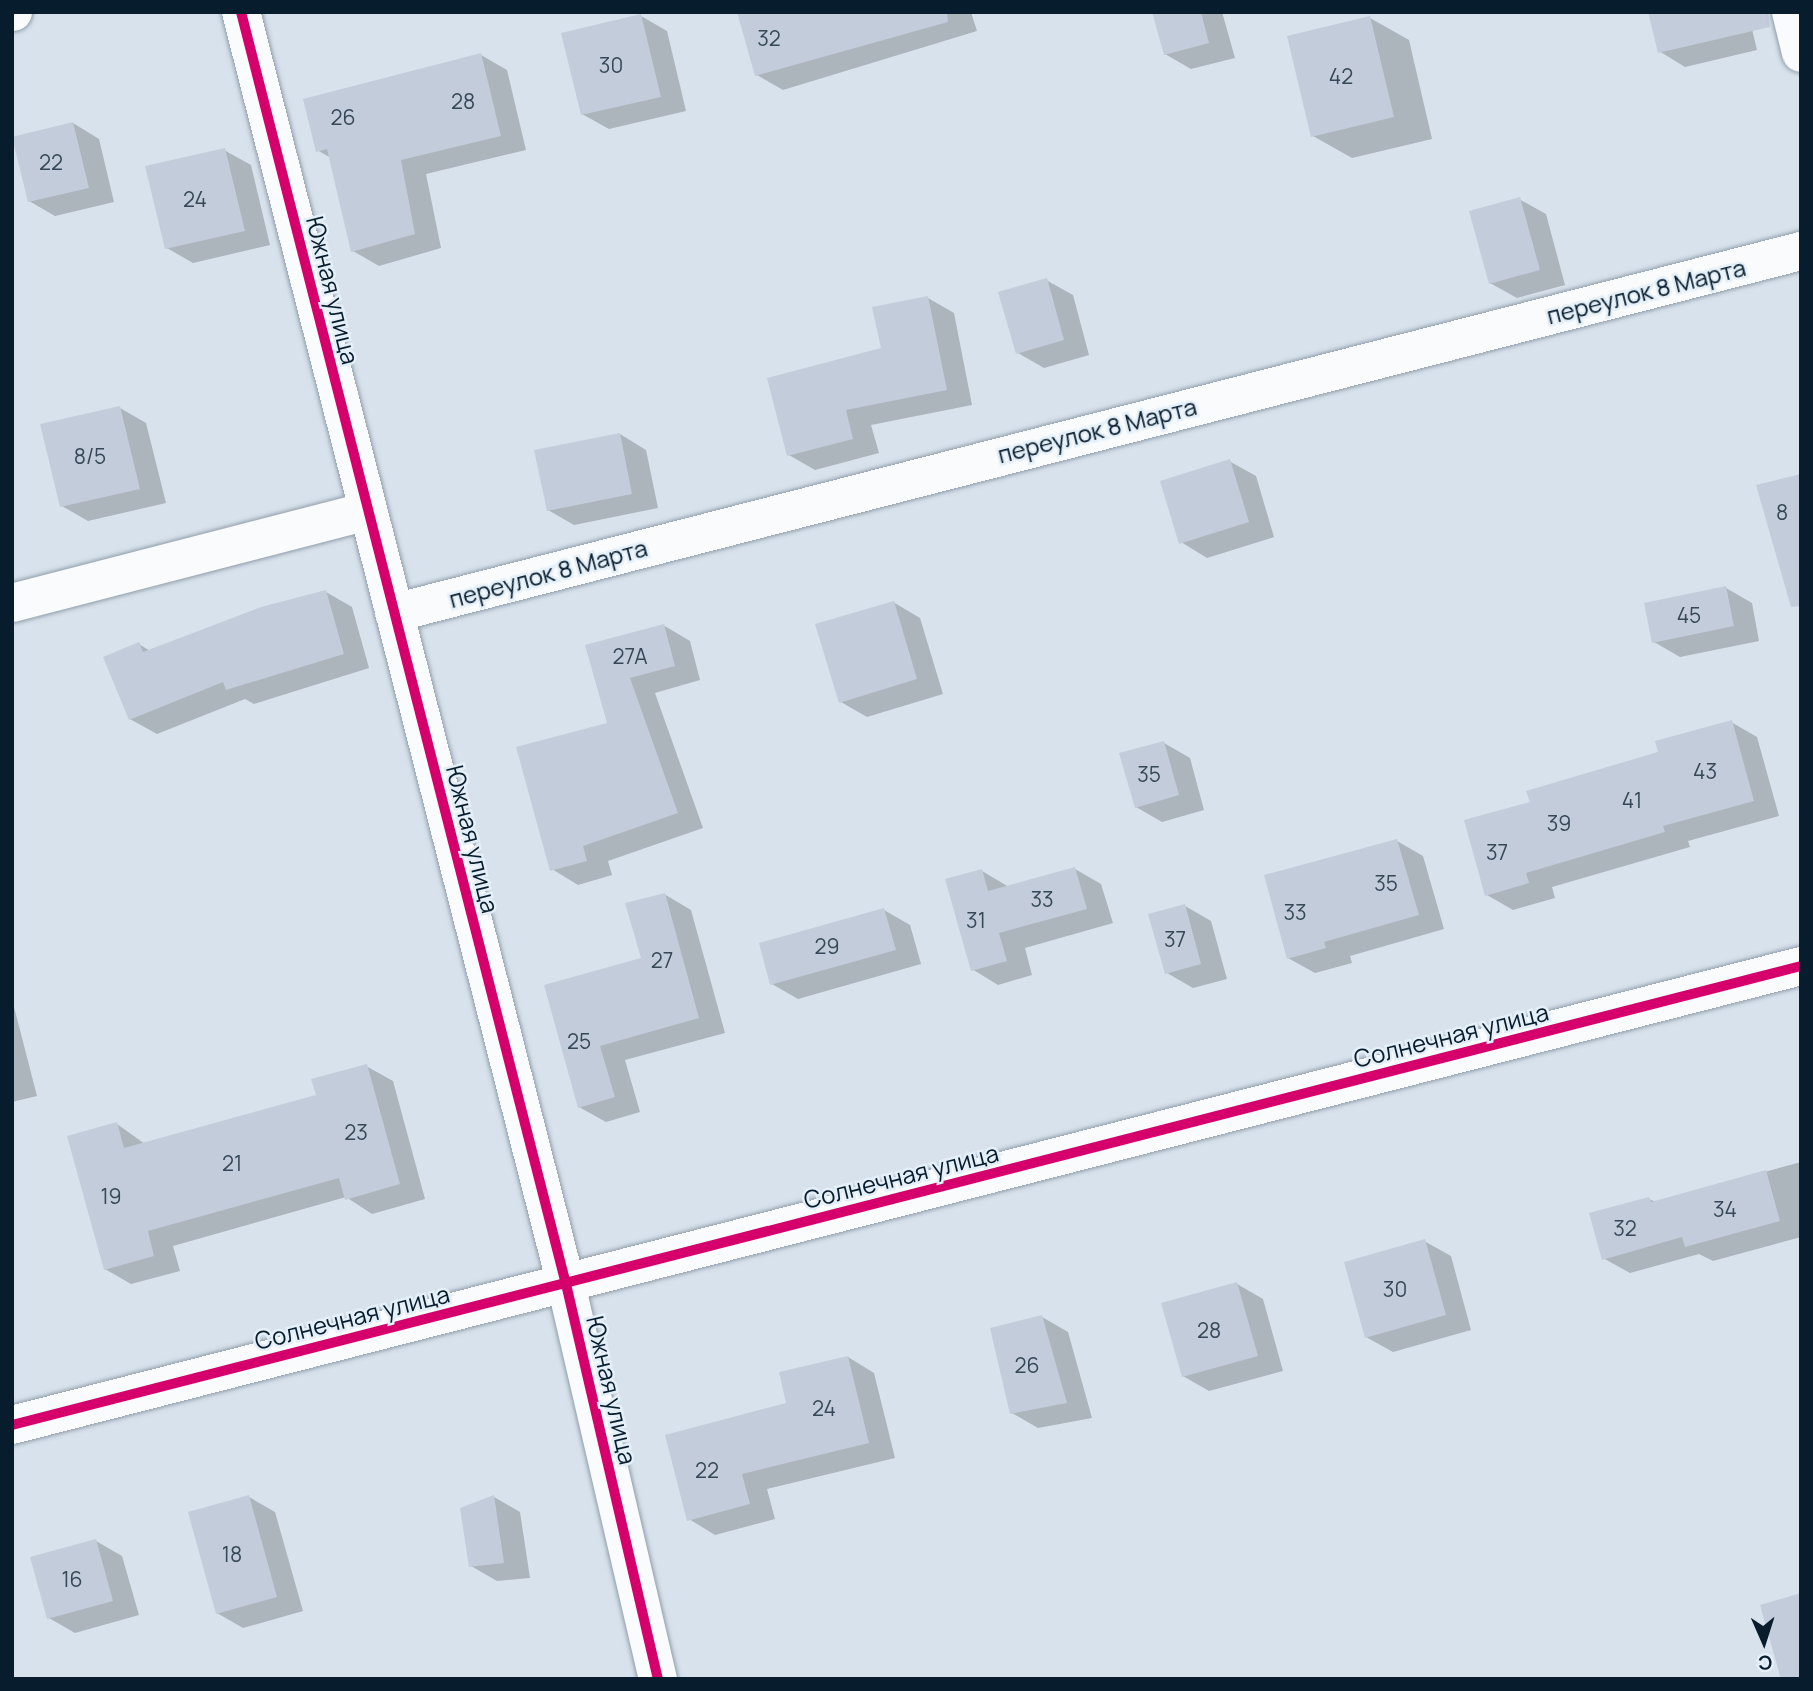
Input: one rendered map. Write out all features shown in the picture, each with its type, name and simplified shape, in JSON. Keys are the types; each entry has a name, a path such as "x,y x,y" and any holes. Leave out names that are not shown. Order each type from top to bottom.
{"street":[{"name":"Южная улица","path":"241,12 566,1284 658,1679"},
{"path":"1791,12 1801,53"},
{"name":"переулок 8 Марта","path":"394,614 1801,251"},
{"path":"12,603 367,510"},
{"name":"Солнечная улица","path":"12,1425 1801,966"}],"building":[{"path":"737,12 947,12 948,22 755,76"},
{"path":"1152,12 1201,12 1209,43 1164,55"},
{"path":"1648,12 1768,12 1770,27 1658,53"},
{"path":"641,14 661,97 581,115 561,33"},
{"path":"1370,16 1394,117 1311,137 1287,36"},
{"path":"481,53 501,136 401,160 415,234 351,252 327,149 316,152 303,99"},
{"path":"73,122 89,188 28,202 12,137"},
{"path":"225,148 245,231 165,249 145,166"},
{"path":"1520,197 1540,270 1489,284 1469,211"},
{"path":"1047,278 1064,340 1016,354 998,292"},
{"path":"928,296 947,390 846,410 853,439 787,456 767,378 881,348 872,307"},
{"path":"120,406 140,489 60,507 40,424"},
{"path":"620,433 632,494 547,511 534,450"},
{"path":"1230,459 1249,522 1179,544 1160,481"},
{"path":"1801,474 1801,606 1791,607 1756,485"},
{"path":"1726,586 1734,626 1652,643 1644,603"},
{"path":"326,590 344,654 226,690 223,682 129,720 103,657 139,642 143,652 261,607"},
{"path":"894,601 917,679 839,703 815,624"},
{"path":"664,624 675,666 630,678 678,813 583,846 587,861 550,871 516,747 607,723 585,645"},
{"path":"1732,720 1754,801 1663,826 1665,832 1526,873 1529,883 1485,896 1464,820 1530,802 1526,791 1658,752 1655,741"},
{"path":"1164,741 1179,795 1135,808 1119,753"},
{"path":"1397,839 1419,915 1324,942 1326,948 1287,959 1264,875"},
{"path":"1075,867 1087,909 999,933 1007,961 971,971 945,879 982,869 988,891"},
{"path":"665,893 699,1018 600,1046 615,1097 578,1108 544,985 641,958 625,903"},
{"path":"1185,904 1201,964 1165,974 1148,914"},
{"path":"884,908 896,950 770,985 759,943"},
{"path":"367,1064 400,1184 345,1200 339,1178 148,1231 154,1256 104,1270 67,1136 117,1122 124,1148 316,1095 311,1079"},
{"path":"1766,1170 1780,1221 1685,1247 1682,1237 1602,1260 1589,1213 1649,1197 1651,1202"},
{"path":"1425,1239 1446,1315 1365,1338 1344,1262"},
{"path":"1237,1282 1258,1356 1182,1377 1161,1303"},
{"path":"1042,1315 1067,1403 1010,1414 990,1328"},
{"path":"848,1356 869,1443 742,1474 750,1504 687,1521 665,1435 786,1403 779,1372"},
{"path":"249,1495 277,1597 216,1614 188,1512"},
{"path":"494,1495 504,1563 469,1567 460,1508"},
{"path":"96,1539 113,1601 47,1619 30,1557"},
{"path":"1801,1593 1801,1679 1781,1679 1760,1605"}],"cycle path":[{"path":"241,12 566,1284 658,1679"},
{"path":"12,1425 1801,966"}]}
